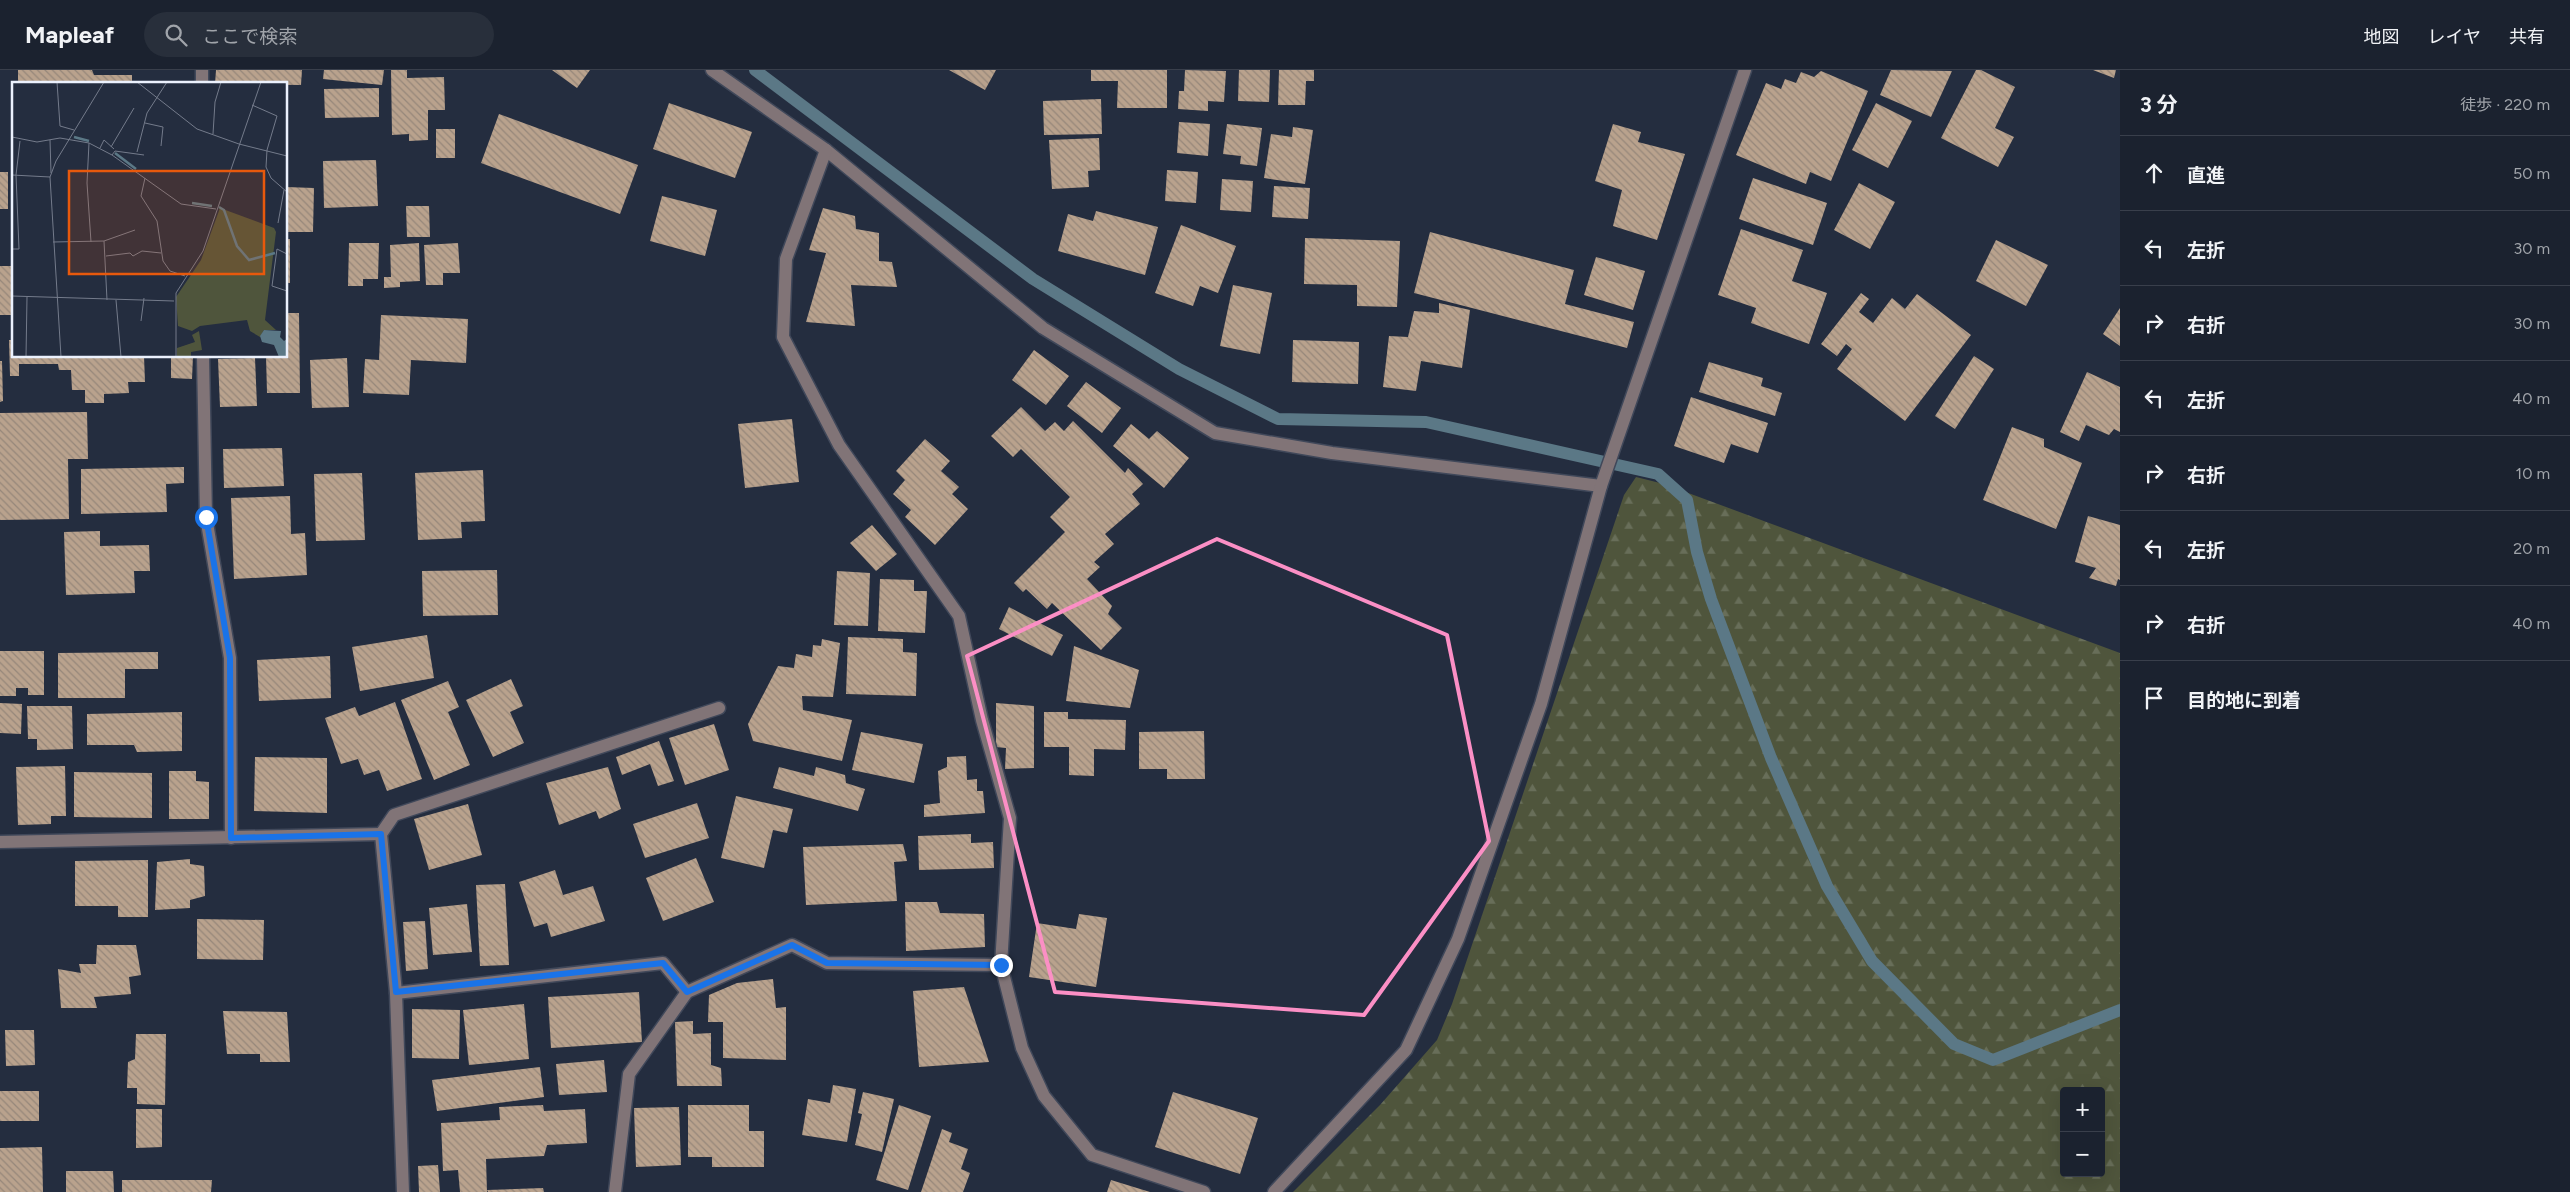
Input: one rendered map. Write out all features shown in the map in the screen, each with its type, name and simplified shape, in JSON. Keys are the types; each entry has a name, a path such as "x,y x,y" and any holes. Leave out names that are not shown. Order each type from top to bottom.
{"street":[{"path":"712,70 826,150 1043,328 1215,433 1332,453 1601,486"},
{"path":"1274,1192 1406,1050 1458,939 1541,704 1601,486 1745,70"},
{"path":"826,150 786,259 783,337 839,445 959,616 982,720 1010,818 1001,965 1022,1048 1044,1096 1092,1155 1204,1192"},
{"path":"203,358 206,517 230,658 231,838"},
{"path":"403,1192 396,992 381,834 394,815 720,708"},
{"path":"0,842 381,834"},
{"path":"615,1192 629,1074 687,992 792,945 827,963 1001,965"},
{"path":"396,992 663,963 687,992"}],"highlighted area":[{"path":"1217,539 1447,635 1489,841 1364,1015 1055,992 967,656"}],"green space":[{"path":"1636,477 1664,484 2120,653 2120,1192 1293,1192 1380,1105 1437,1040 1452,1004 1624,495"}],"building":[{"path":"18,70 92,70 94,75 132,75 132,81 150,81 150,82 18,82"},
{"path":"216,70 302,70 301,85 288,85 288,82 215,82"},
{"path":"324,70 384,70 382,85 323,79"},
{"path":"391,70 407,70 407,78 444,77 445,110 428,110 428,140 409,141 409,134 392,135"},
{"path":"552,70 590,70 577,88"},
{"path":"949,70 996,70 985,90"},
{"path":"1091,70 1167,70 1167,108 1117,108 1118,81 1091,81"},
{"path":"1185,70 1226,71 1224,102 1208,101 1208,111 1178,109 1179,91 1184,91"},
{"path":"1239,70 1270,70 1269,102 1238,101"},
{"path":"1279,70 1314,70 1314,81 1306,81 1305,105 1278,105"},
{"path":"1891,70 1952,71 1931,117 1880,95"},
{"path":"1976,70 1981,70 2015,87 1995,128 2014,137 1998,167 1941,138"},
{"path":"2093,70 2116,70 2114,78"},
{"path":"1821,71 1868,91 1831,181 1810,172 1806,184 1736,155 1766,83 1781,89 1785,79 1796,83 1801,72 1814,77"},
{"path":"379,88 379,117 325,118 324,89"},
{"path":"1101,99 1102,134 1044,135 1043,101"},
{"path":"669,103 752,132 735,178 653,149"},
{"path":"1876,103 1912,121 1888,168 1852,150"},
{"path":"499,114 638,165 620,214 481,163"},
{"path":"1179,122 1210,124 1208,156 1177,153"},
{"path":"1227,124 1262,128 1257,166 1240,164 1241,156 1223,154"},
{"path":"1613,124 1641,132 1638,142 1685,154 1657,240 1613,226 1622,190 1595,181"},
{"path":"1293,127 1313,130 1305,184 1264,178 1271,134 1292,137"},
{"path":"436,129 455,129 455,158 436,158"},
{"path":"1099,138 1100,170 1088,171 1089,187 1052,189 1049,140"},
{"path":"376,160 378,206 324,208 323,161"},
{"path":"1167,170 1198,172 1196,203 1165,201"},
{"path":"0,172 8,172 8,209 0,209"},
{"path":"1753,178 1827,203 1813,245 1739,219"},
{"path":"1222,179 1253,181 1251,212 1220,210"},
{"path":"1859,183 1895,202 1870,249 1834,230"},
{"path":"1274,186 1310,188 1308,219 1272,217"},
{"path":"288,187 314,188 313,232 288,232"},
{"path":"662,196 717,210 705,256 650,241"},
{"path":"406,206 429,206 430,237 407,237"},
{"path":"823,208 855,216 856,229 879,233 879,261 892,262 897,287 851,285 855,326 806,322 826,253 809,250"},
{"path":"1096,211 1158,227 1145,275 1058,251 1068,214 1093,221"},
{"path":"1181,225 1236,246 1218,293 1200,286 1193,306 1155,293"},
{"path":"1741,229 1803,250 1792,281 1827,293 1809,344 1751,323 1756,308 1718,295"},
{"path":"1430,232 1574,270 1565,304 1634,322 1627,348 1414,293"},
{"path":"1305,238 1400,241 1397,307 1357,306 1357,285 1304,284"},
{"path":"288,239 290,239 290,283 288,283"},
{"path":"1996,240 2048,265 2026,306 1976,281"},
{"path":"349,243 379,243 378,279 363,279 363,286 348,286"},
{"path":"419,243 420,281 400,282 400,287 384,288 384,277 391,277 390,245"},
{"path":"458,243 460,273 443,273 443,285 426,285 424,245"},
{"path":"1596,257 1645,271 1633,310 1584,295"},
{"path":"0,266 12,266 12,315 0,315"},
{"path":"1233,285 1272,293 1260,354 1220,346"},
{"path":"1861,293 1869,299 1859,312 1873,323 1892,298 1905,309 1917,294 1971,335 1905,421 1837,369 1852,349 1846,344 1837,356 1821,344"},
{"path":"1439,303 1470,310 1462,368 1421,361 1416,391 1383,387 1389,336 1408,337 1414,311 1439,313"},
{"path":"2120,308 2120,346 2103,334"},
{"path":"288,313 299,313 300,393 267,393 266,358 288,358"},
{"path":"381,315 468,319 466,363 411,360 409,395 363,393 365,359 379,360"},
{"path":"9,340 12,340 12,358 144,358 145,382 128,382 129,393 104,394 104,403 85,403 85,390 72,390 71,370 59,370 58,364 19,364 19,376 10,376"},
{"path":"1293,340 1359,342 1358,384 1292,382"},
{"path":"1034,350 1069,376 1046,405 1012,380"},
{"path":"1974,356 1994,369 1955,429 1935,416"},
{"path":"171,358 193,358 192,379 171,378"},
{"path":"255,358 257,406 220,407 218,359"},
{"path":"347,358 349,407 312,408 310,360"},
{"path":"0,361 2,361 3,401 0,402"},
{"path":"1709,362 1763,378 1761,386 1782,393 1775,416 1699,392"},
{"path":"2087,372 2120,387 2120,432 2114,429 2109,435 2086,425 2079,441 2060,432"},
{"path":"1086,382 1121,408 1102,433 1067,406"},
{"path":"1691,397 1768,423 1758,453 1731,444 1724,463 1674,446"},
{"path":"1021,407 1045,431 1055,422 1064,431 1073,421 1125,473 1128,468 1143,484 1132,494 1140,504 1105,534 1114,544 1094,562 1100,567 1087,579 1112,606 1108,614 1122,628 1101,650 1052,603 1047,609 1026,589 1023,592 1014,583 1065,532 1050,517 1070,497 1021,449 1013,457 991,436"},
{"path":"87,412 88,459 68,459 69,519 0,520 0,413"},
{"path":"792,419 799,482 745,488 738,424"},
{"path":"1131,424 1149,439 1157,431 1189,458 1164,488 1113,446"},
{"path":"2012,427 2044,439 2044,447 2082,463 2056,529 1983,500"},
{"path":"925,439 950,461 941,471 959,487 952,494 968,509 935,545 905,517 911,510 893,494 905,480 896,471"},
{"path":"282,448 284,486 224,488 223,449"},
{"path":"184,467 184,483 166,484 167,512 81,514 81,469"},
{"path":"483,470 485,521 461,522 462,538 418,540 415,473"},
{"path":"362,473 365,540 316,541 314,474"},
{"path":"290,496 291,534 305,533 307,575 234,579 231,498"},
{"path":"2088,516 2120,525 2120,580 2118,579 2116,586 2089,578 2096,568 2075,562"},
{"path":"872,525 897,554 876,571 850,543"},
{"path":"100,531 100,546 149,545 150,571 134,571 135,593 66,595 64,532"},
{"path":"497,570 498,615 423,616 422,571"},
{"path":"837,571 870,573 868,626 834,625"},
{"path":"880,579 914,580 914,591 927,591 925,633 878,631"},
{"path":"1009,607 1063,635 1052,656 999,629"},
{"path":"427,635 434,678 360,691 352,647"},
{"path":"848,637 903,639 903,652 917,653 916,696 846,694"},
{"path":"822,639 840,643 833,697 802,696 803,710 852,720 842,761 753,741 748,724 778,666 794,668 796,654 812,657 813,645 821,646"},
{"path":"1074,646 1139,670 1130,708 1066,701"},
{"path":"0,651 44,651 44,695 28,695 28,688 16,688 16,696 0,696"},
{"path":"158,652 158,669 125,669 125,698 58,698 58,653"},
{"path":"330,656 331,698 259,701 257,660"},
{"path":"511,679 523,706 510,712 524,743 493,757 466,700"},
{"path":"448,681 459,707 448,712 470,765 434,780 401,700"},
{"path":"395,702 422,779 387,791 379,770 364,775 358,759 341,764 325,718 355,707 359,716"},
{"path":"0,703 22,704 21,734 0,733"},
{"path":"996,703 1034,706 1034,768 1005,769 1006,748 996,747"},
{"path":"27,706 72,706 73,749 37,750 37,739 28,739"},
{"path":"182,712 182,751 137,752 134,745 87,745 87,714"},
{"path":"1044,712 1068,712 1068,719 1126,720 1125,750 1094,749 1094,776 1069,775 1069,747 1044,747"},
{"path":"714,724 729,770 685,785 669,738"},
{"path":"1204,731 1205,779 1167,779 1167,769 1139,769 1139,732"},
{"path":"861,732 923,744 914,783 852,770"},
{"path":"659,741 674,781 658,786 650,764 622,775 616,757"},
{"path":"966,756 967,780 977,779 977,791 983,791 985,813 924,817 924,805 940,803 938,771 947,767 947,757"},
{"path":"255,757 327,758 327,813 254,811"},
{"path":"65,766 66,816 51,816 51,824 18,825 16,767"},
{"path":"608,767 621,809 599,819 596,811 559,825 546,783"},
{"path":"779,767 814,776 816,767 845,775 846,783 865,789 858,811 773,788"},
{"path":"169,771 196,771 196,781 209,782 209,819 169,819"},
{"path":"74,772 152,773 152,818 74,817"},
{"path":"736,796 793,809 787,833 773,830 764,868 721,858"},
{"path":"697,803 709,838 645,858 633,824"},
{"path":"468,804 482,855 429,870 414,819"},
{"path":"971,834 971,843 993,842 994,868 919,870 918,836"},
{"path":"903,844 907,861 894,862 897,901 806,905 803,847"},
{"path":"696,858 714,902 663,921 646,878"},
{"path":"190,859 190,864 204,866 205,896 190,900 190,908 155,910 157,862"},
{"path":"148,860 148,917 118,917 118,906 75,906 75,861"},
{"path":"555,870 563,895 593,886 605,921 551,937 547,923 534,927 519,882"},
{"path":"505,884 509,965 480,966 476,885"},
{"path":"905,902 937,902 940,913 984,914 985,947 906,951"},
{"path":"467,904 472,952 433,955 429,908"},
{"path":"1079,914 1107,918 1096,987 1029,977 1037,923 1076,929"},
{"path":"197,919 264,920 263,960 197,959"},
{"path":"425,921 428,969 406,971 403,922"},
{"path":"97,945 136,945 141,975 129,977 131,994 94,997 97,1008 61,1008 58,969 81,973 79,964 96,964"},
{"path":"773,979 776,1008 786,1007 786,1060 723,1058 723,1022 708,1022 709,995 737,983"},
{"path":"964,987 989,1062 919,1067 913,991"},
{"path":"639,992 642,1042 551,1048 548,997"},
{"path":"524,1004 529,1059 469,1065 463,1010"},
{"path":"412,1009 460,1010 459,1059 412,1058"},
{"path":"223,1011 287,1012 290,1062 260,1062 260,1054 227,1054"},
{"path":"693,1021 693,1034 711,1033 711,1065 721,1068 722,1086 677,1086 675,1022"},
{"path":"5,1030 34,1030 35,1065 6,1066"},
{"path":"136,1034 166,1034 165,1105 137,1104 137,1088 127,1088 128,1062 135,1059"},
{"path":"604,1060 607,1092 559,1095 556,1064"},
{"path":"540,1067 544,1097 437,1111 432,1080"},
{"path":"833,1085 856,1089 847,1142 802,1135 808,1099 830,1103"},
{"path":"0,1091 39,1091 39,1121 0,1121"},
{"path":"863,1092 894,1099 882,1152 855,1145 862,1114 858,1113"},
{"path":"1173,1092 1258,1118 1240,1174 1155,1147"},
{"path":"543,1105 544,1111 585,1109 587,1143 547,1145 544,1156 486,1159 487,1192 460,1192 458,1170 443,1171 441,1123 500,1120 499,1107"},
{"path":"688,1105 749,1105 749,1131 764,1131 764,1167 712,1167 712,1157 688,1157"},
{"path":"899,1105 931,1116 908,1190 876,1180"},
{"path":"679,1107 681,1165 636,1167 634,1108"},
{"path":"136,1109 162,1109 162,1147 136,1148"},
{"path":"942,1129 952,1133 949,1142 968,1149 961,1169 970,1173 963,1192 921,1192"},
{"path":"42,1147 43,1192 0,1192 0,1148"},
{"path":"438,1165 440,1192 419,1192 418,1166"},
{"path":"66,1171 113,1171 114,1192 66,1192"},
{"path":"122,1180 212,1180 211,1192 122,1192"},
{"path":"1111,1180 1150,1192 1107,1192"},
{"path":"543,1188 544,1192 488,1192 487,1190"}],"waterway":[{"path":"755,70 1033,279 1179,369 1278,419 1426,422 1658,474 1687,500 1697,552 1711,599 1771,758 1827,886 1872,961 1954,1044 1993,1060 2120,1010"}],"route":[{"path":"206,517 230,658 231,838 381,834 396,992 663,963 687,992 792,945 827,963 1001,965"}]}
